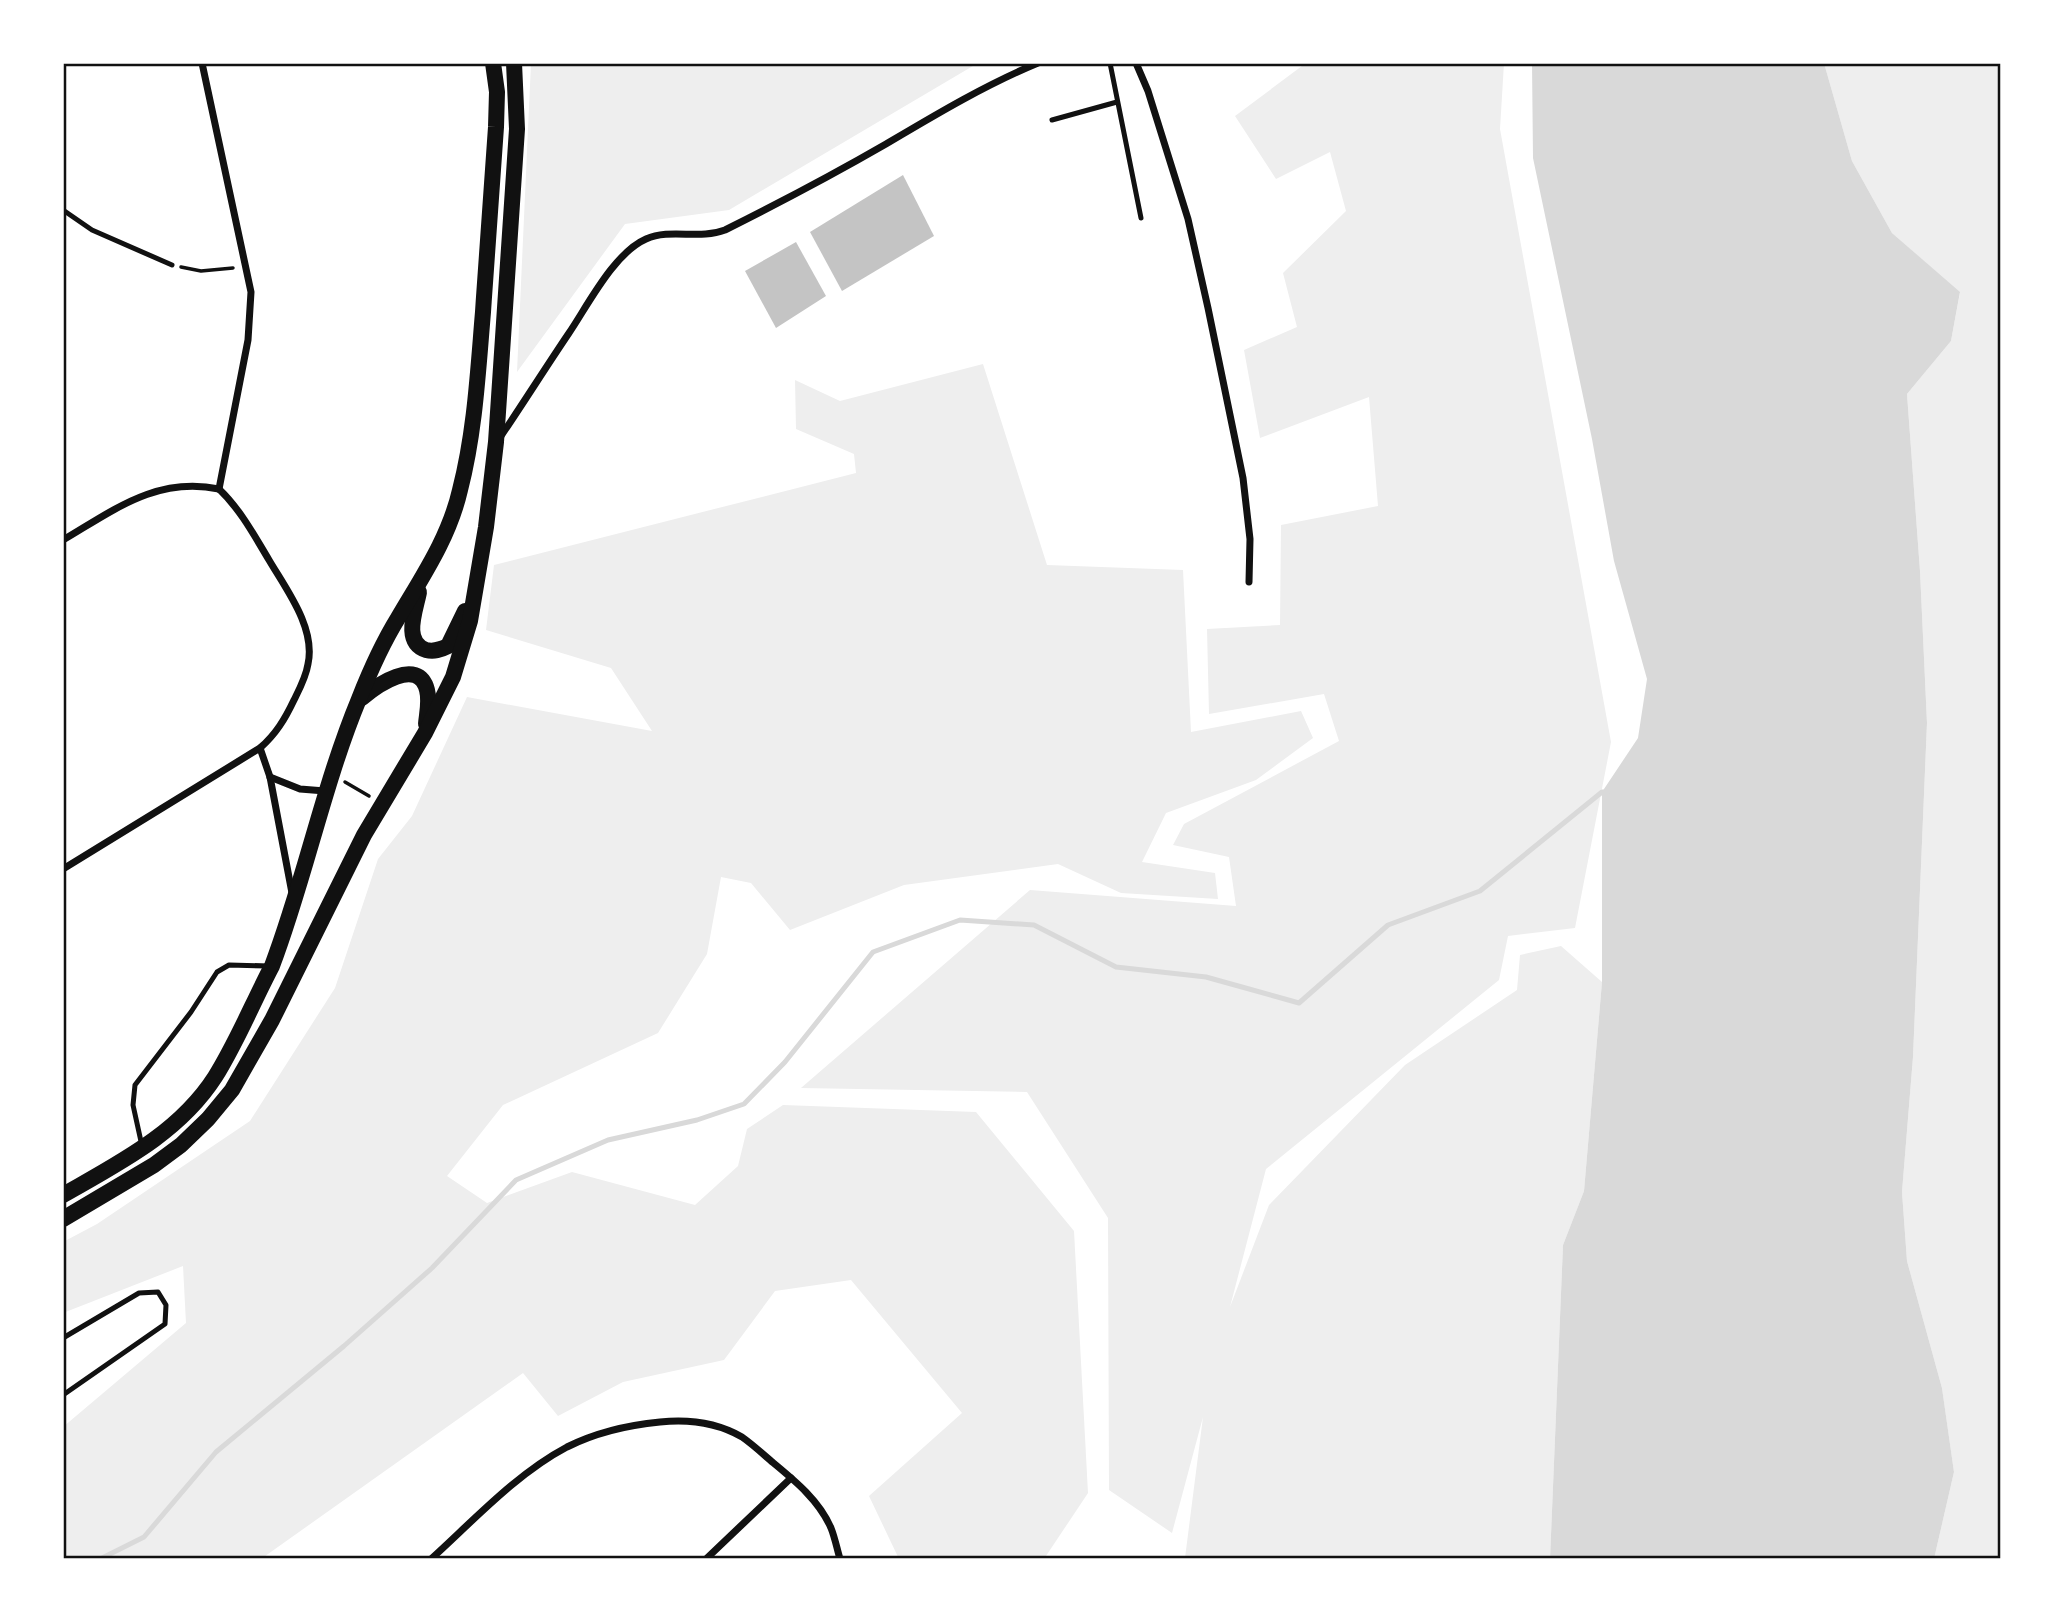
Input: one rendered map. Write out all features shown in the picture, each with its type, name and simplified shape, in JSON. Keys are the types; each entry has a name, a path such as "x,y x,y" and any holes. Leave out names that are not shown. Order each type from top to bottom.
{"main road":[{"path":"63,1195 143,1148 168,1129 215,1076 272,966 325,791 379,651 421,583 445,536 460,491 479,369 496,127 497,92 493,63"},
{"path":"63,1219 154,1165 181,1145 208,1119 232,1090 272,1020 382,803 425,733 453,677 470,621 496,442 517,129 514,63"},
{"path":"421,583 412,634 422,649 433,651 448,646 474,593"},
{"path":"358,701 377,684 403,674 414,675 422,680 427,689 425,733"}],"street":[{"path":"202,63 251,292 248,340 219,489"},
{"path":"496,442 604,281 633,247 647,238 661,234 700,236 725,230 948,108 1038,63"},
{"path":"1136,63 1148,91 1188,219 1208,308 1243,478 1250,539 1249,582"},
{"path":"63,540 121,506 166,487 199,485 219,489 232,501 297,608 308,640 309,663 302,684 278,731 260,748 63,869"},
{"path":"260,748 270,777 294,900"},
{"path":"270,777 295,788 325,791"},
{"path":"431,1559 508,1489 568,1447 608,1432 642,1424 679,1420 701,1422 744,1438 791,1478 818,1505 831,1528 840,1559"},
{"path":"706,1559 791,1478"}],"lane":[{"path":"1110,63 1141,218"},
{"path":"1052,120 1117,102"},
{"path":"63,210 92,230 172,265"},
{"path":"143,1148 133,1105 135,1084 223,967 272,966"},
{"path":"63,1338 139,1293 158,1292 166,1305 165,1324 63,1395"}],"path":[{"path":"172,265 201,271 247,267"},
{"path":"331,775 382,803"}],"shaded area":[{"path":"531,63 978,63 729,210 625,224 517,372"},
{"path":"1306,63 1504,63 1500,129 1611,742 1575,928 1508,936 1499,980 1266,1169 1230,1307 1269,1205 1405,1065 1517,990 1520,955 1561,946 1602,982 1584,1191 1563,1245 1550,1559 1182,1559 1185,1558 1203,1417 1172,1533 1109,1490 1108,1218 1027,1092 801,1088 1030,890 1236,906 1229,857 1173,845 1184,824 1339,741 1324,694 1209,714 1207,629 1280,625 1281,525 1378,506 1369,397 1260,438 1244,350 1297,327 1283,273 1346,211 1330,152 1276,179 1235,116"},
{"path":"1532,63 1824,63 1852,161 1892,233 1960,292 1951,341 1907,394 1920,571 1927,723 1913,1057 1902,1192 1907,1261 1942,1388 1954,1472 1934,1559 1550,1559 1563,1245 1584,1191 1602,982 1602,792 1638,738 1647,679 1614,561 1592,439 1533,158"},
{"path":"1824,63 2001,63 2001,1559 1934,1559 1954,1472 1942,1388 1907,1261 1902,1192 1913,1057 1927,723 1920,571 1907,394 1951,341 1960,293 1892,233 1852,161"},
{"path":"983,364 1047,565 1183,570 1191,732 1301,711 1313,738 1256,780 1166,813 1142,862 1215,873 1218,899 1121,893 1058,864 904,885 790,930 751,883 721,877 707,954 658,1033 503,1105 447,1176 487,1203 572,1172 695,1205 738,1166 747,1129 783,1105 976,1112 1074,1231 1088,1493 1044,1559 899,1559 869,1496 962,1413 851,1280 775,1291 724,1360 623,1382 558,1416 523,1373 261,1559 63,1559 63,1427 186,1323 183,1266 63,1313 63,1242 97,1224 250,1121 335,988 378,859 412,816 467,697 652,731 611,668 486,630 494,565 856,473 854,454 796,429 795,380 840,401"}],"building":[{"path":"903,175 934,236 842,291 810,232"},
{"path":"796,242 826,296 776,328 745,271"}],"waterway":[{"path":"100,1559 144,1537 216,1452 344,1346 432,1268 516,1180 608,1140 697,1120 744,1104 785,1062 873,952 960,920 1034,925 1116,967 1206,977 1299,1003 1388,925 1480,891 1602,792 1607,792"}]}
